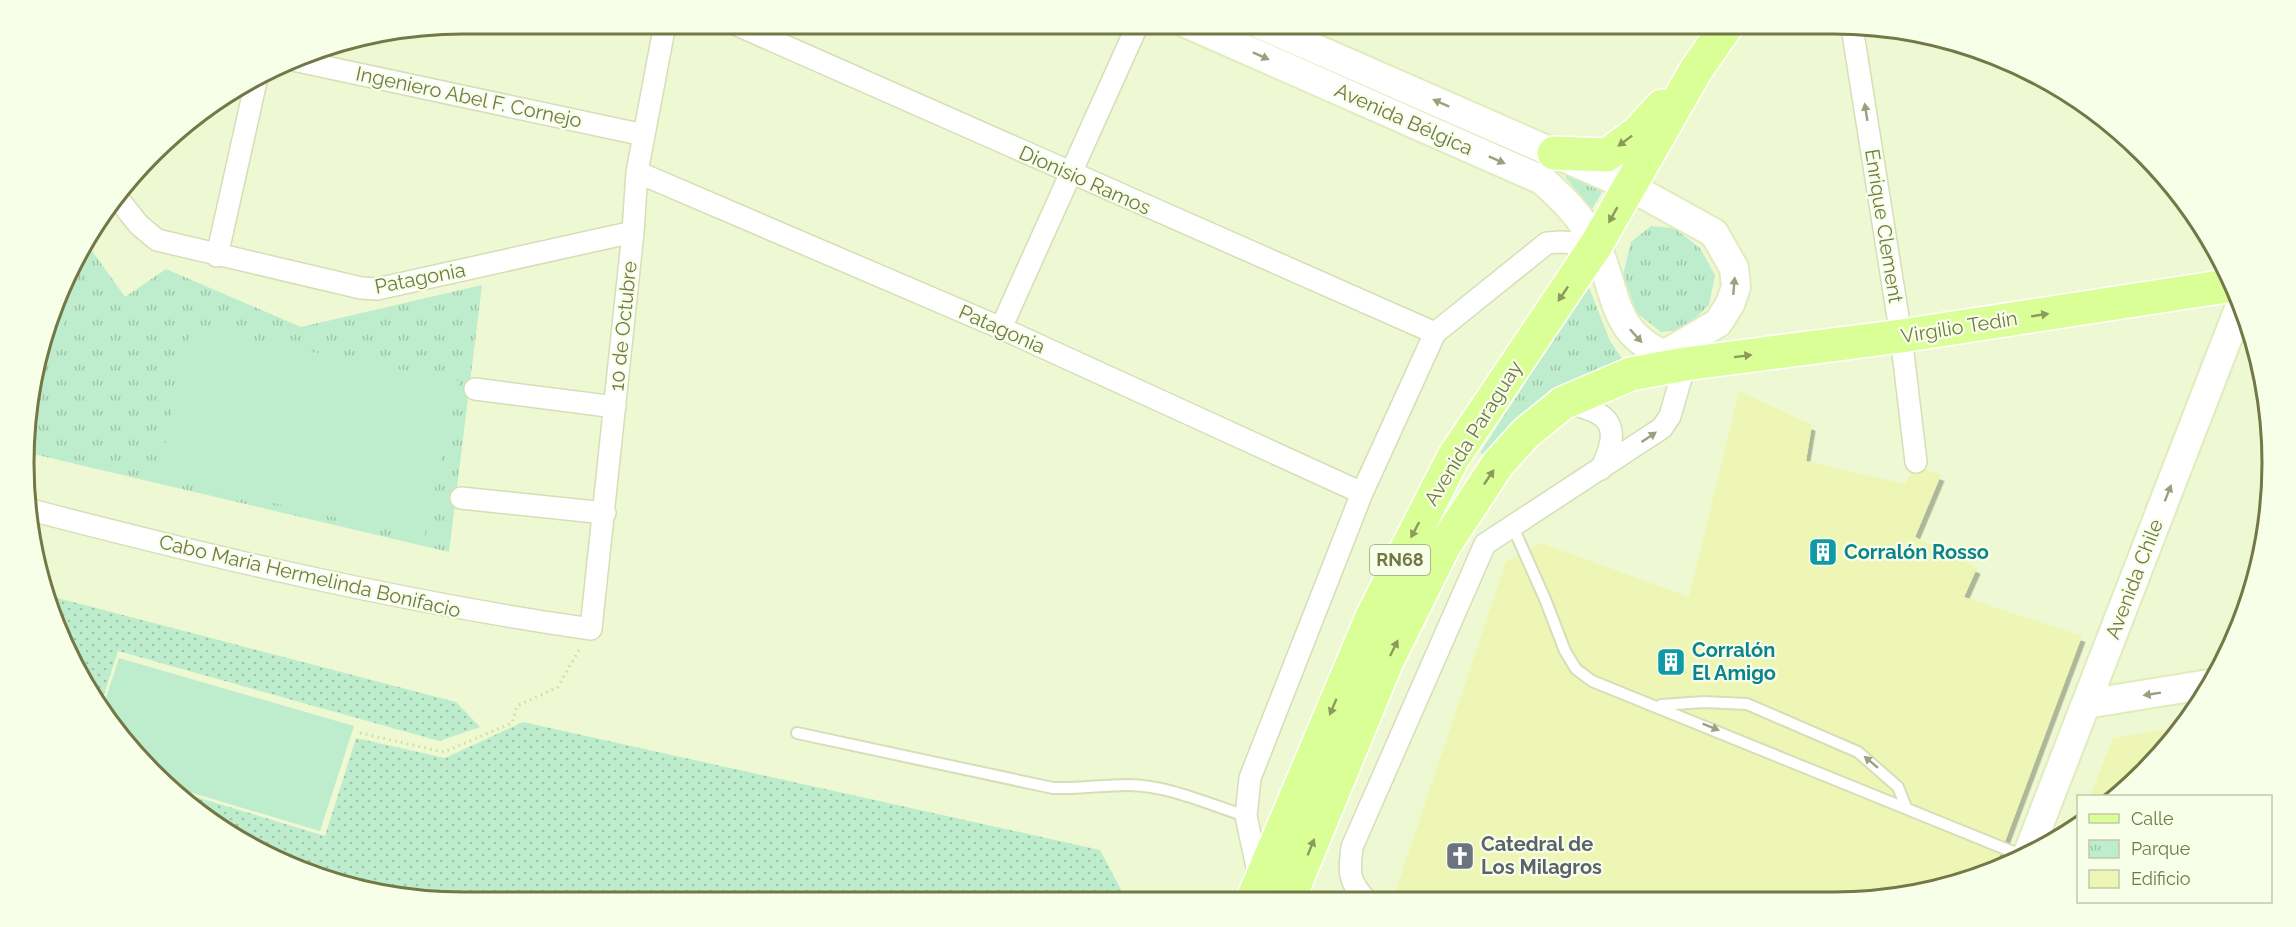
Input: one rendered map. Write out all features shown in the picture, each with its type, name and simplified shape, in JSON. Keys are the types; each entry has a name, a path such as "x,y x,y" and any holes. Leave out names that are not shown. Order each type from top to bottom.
{"main road":[{"name":"Avenida Bélgica","path":"1211,34 1542,180 1564,199 1596,245"},
{"name":"Avenida Bélgica","path":"1282,34 1629,186"},
{"name":"Avenida Paraguay","path":"1256,891 1372,617 1453,458 1596,245 1696,70 1721,34"},
{"path":"1554,153 1607,155 1637,133 1696,70"},
{"path":"1596,245 1624,323 1644,346 1674,359 1718,323 1730,304 1736,287 1734,268 1714,233 1629,186"},
{"name":"Virgilio Tedín","path":"1674,359 1901,336 2223,287"},
{"name":"Avenida Chile","path":"2032,843 2236,317"},
{"name":"Avenida Paraguay","path":"1292,892 1387,661 1444,546 1498,464 1526,433 1563,403 1631,374 1674,359"},
{"path":"2086,704 2199,686"}],"street":[{"name":"10 de Octubre","path":"591,629 633,232 637,172 663,34"},
{"name":"Dionisio Ramos","path":"757,34 1435,333"},
{"path":"1002,328 1134,34"},
{"name":"Enrique Clement","path":"1853,35 1901,336 1916,462"},
{"name":"Ingeniero Abel F. Cornejo","path":"309,63 644,135"},
{"path":"218,256 254,89"},
{"name":"Patagonia","path":"637,172 1002,328 1362,493"},
{"name":"Patagonia","path":"122,204 139,225 157,240 361,288 377,289 633,232"},
{"path":"1256,891 1246,816 1250,778 1362,493 1435,333 1547,243 1596,245"},
{"path":"1359,892 1354,886 1349,872 1352,847 1485,544 1512,524 1601,470 1662,428 1670,416 1674,359"},
{"path":"475,389 615,406"},
{"path":"1563,403 1585,407 1600,415 1611,429 1613,445 1601,470"},
{"path":"461,498 604,513"},
{"name":"Cabo María Hermelinda Bonifacio","path":"37,512 472,612 591,629"}],"lane":[{"path":"1512,524 1565,651 1576,669 1592,681 1657,705 2014,852"},
{"path":"1657,705 1704,702 1747,704 1858,752 1898,787 1906,807"},
{"path":"797,734 1053,788 1078,789 1129,785 1159,789 1246,816"}],"path":[{"path":"360,733 444,752 512,723 517,706 558,687 591,629"}],"shaded area":[{"path":"464,34 1832,34 1888,38 1944,49 1997,67 2022,79 2047,92 2094,123 2136,160 2155,181 2173,202 2204,249 2229,299 2239,326 2247,352 2258,408 2261,435 2261,492 2247,575 2229,628 2189,702 2155,746 2115,786 2104,795 2077,795 2077,816 2047,835 1997,860 1944,878 1888,889 1861,892 435,892 352,878 299,860 225,820 202,804 160,767 123,725 92,678 79,653 67,628 49,575 35,492 35,435 49,352 67,299 107,225 123,202 160,160 202,123 249,92 274,79 299,67 352,49 408,38"}],"green space":[{"path":"1564,173 1605,187 1592,209 1566,178"},
{"path":"1651,226 1674,228 1700,248 1715,275 1709,305 1683,330 1661,332 1637,313 1623,275 1631,242"},
{"path":"91,250 125,297 166,269 301,327 482,285 449,552 34,454 38,408 49,352 67,299"},
{"path":"1588,285 1610,341 1623,360 1548,396 1485,455 1480,453"},
{"path":"72,289 62,334 55,332"},
{"path":"191,328 459,381 424,538 158,476"},
{"path":"56,598 456,702 480,727 439,741 118,651 103,696 79,653"},
{"path":"119,658 354,726 320,831 187,791 141,746 105,699"},
{"path":"523,722 1100,850 1122,892 435,892 352,878 299,860 249,835 193,796 325,836 356,738 445,758"}],"building":[{"name":"Corralón El Amigo","path":"1739,391 1812,425 1806,461 1905,484 1915,466 1941,475 1915,537 1977,568 1964,597 2082,636 1998,859 1944,878 1861,892 1395,892 1506,561 1541,543 1689,597"},
{"path":"2170,729 2136,767 2104,795 2090,795 2113,738"}],"place":[{"name":"Corralón Rosso","path":"1823,552"},
{"name":"Corralón El Amigo","path":"1671,662"},
{"name":"Catedral de Los Milagros","path":"1460,856"}]}
